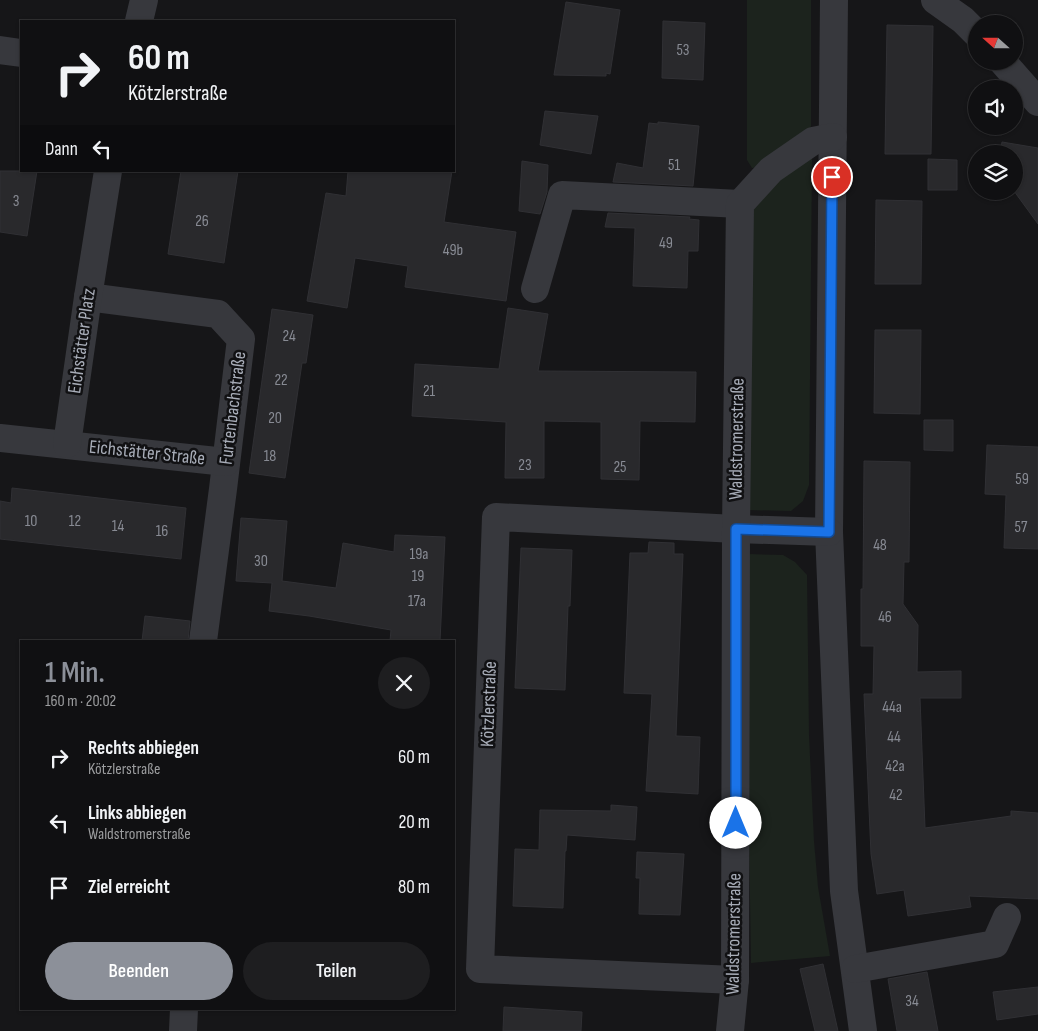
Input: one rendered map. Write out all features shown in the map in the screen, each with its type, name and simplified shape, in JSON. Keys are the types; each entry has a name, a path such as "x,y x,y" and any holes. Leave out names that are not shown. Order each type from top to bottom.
{"street":[{"path":"139,20 144,0"},
{"path":"834,0 829,532 844,891 863,1031"},
{"path":"935,0 968,25"},
{"path":"0,50 20,53"},
{"path":"1010,70 1038,102"},
{"path":"535,289 562,195 740,204 771,170 813,141 833,137"},
{"name":"Eichstätter Platz","path":"67,444 108,172"},
{"name":"Waldstromerstraße","path":"730,1031 735,980 736,529 740,204"},
{"name":"Furtenbachstraße","path":"88,297 218,314 241,339 203,640"},
{"path":"0,438 67,444"},
{"name":"Eichstätter Straße","path":"67,444 226,462"},
{"name":"Kötzlerstraße","path":"735,980 480,969 496,517 829,532"},
{"path":"855,969 995,944 1007,917"},
{"path":"184,1010 184,1031"}],"shaded area":[{"path":"747,0 811,0 811,126 804,139 761,167 752,168 747,160"},
{"path":"804,157 812,159 809,485 803,501 791,511 747,510 751,211 757,195"},
{"path":"748,554 783,555 795,562 807,575 809,735 814,841 818,887 830,956 751,963 746,636"}],"building":[{"path":"566,2 620,10 610,74 606,73 606,76 554,75"},
{"path":"663,21 705,23 703,80 662,78"},
{"path":"887,25 933,26 931,154 885,154"},
{"path":"545,111 598,116 591,154 540,145"},
{"path":"658,122 699,126 693,186 613,182 617,163 643,168 649,123 658,124"},
{"path":"1002,142 1020,145 1002,145"},
{"path":"1023,146 1038,148 1038,224 1021,200 1023,200"},
{"path":"928,159 957,160 957,190 928,190"},
{"path":"522,161 548,165 547,192 540,214 519,211"},
{"path":"0,171 37,172 27,236 0,232"},
{"path":"181,172 238,172 224,263 168,254"},
{"path":"348,172 452,172 444,222 516,232 506,301 405,287 408,266 355,258 347,308 307,301 326,193 346,196"},
{"path":"876,200 922,201 921,284 875,284"},
{"path":"608,213 690,217 689,219 699,220 698,251 688,251 687,288 633,286 635,228 605,227"},
{"path":"508,308 548,314 538,371 696,372 695,422 640,421 639,480 601,479 601,422 544,421 544,478 505,478 506,422 412,416 415,364 499,369"},
{"path":"272,309 313,315 306,363 302,363 285,478 249,473"},
{"path":"875,330 921,330 920,414 874,413"},
{"path":"924,420 953,420 953,451 924,450"},
{"path":"987,445 1038,447 1038,549 1004,548 1006,495 985,494"},
{"path":"864,461 910,462 909,562 904,562 903,604 918,625 917,672 961,671 961,698 920,698 925,828 1011,816 1011,811 1038,813 1038,899 969,896 971,907 908,916 904,890 877,894 871,854 864,694 873,694 874,646 861,646"},
{"path":"12,488 186,508 181,559 0,539 0,501 11,503"},
{"path":"241,518 287,521 282,581 336,588 343,543 394,552 395,535 445,537 440,640 390,640 391,630 269,611 272,583 236,581"},
{"path":"649,542 674,543 674,554 683,554 676,736 700,737 698,794 646,791 652,694 624,693 630,553 648,553"},
{"path":"521,548 572,550 565,690 515,688"},
{"path":"145,616 190,621 188,640 142,640"},
{"path":"611,805 637,807 635,840 567,835 563,908 513,906 515,849 539,850 540,810 611,811"},
{"path":"637,852 684,854 680,915 639,914 640,878 636,878"},
{"path":"823,964 838,1031 815,1031 800,969"},
{"path":"927,972 938,1031 897,1031 888,979"},
{"path":"1038,987 1038,1014 997,1020 993,992"},
{"path":"504,1007 582,1012 581,1031 503,1031"}],"route":[{"path":"736,823 736,529 829,532 832,177"}]}
